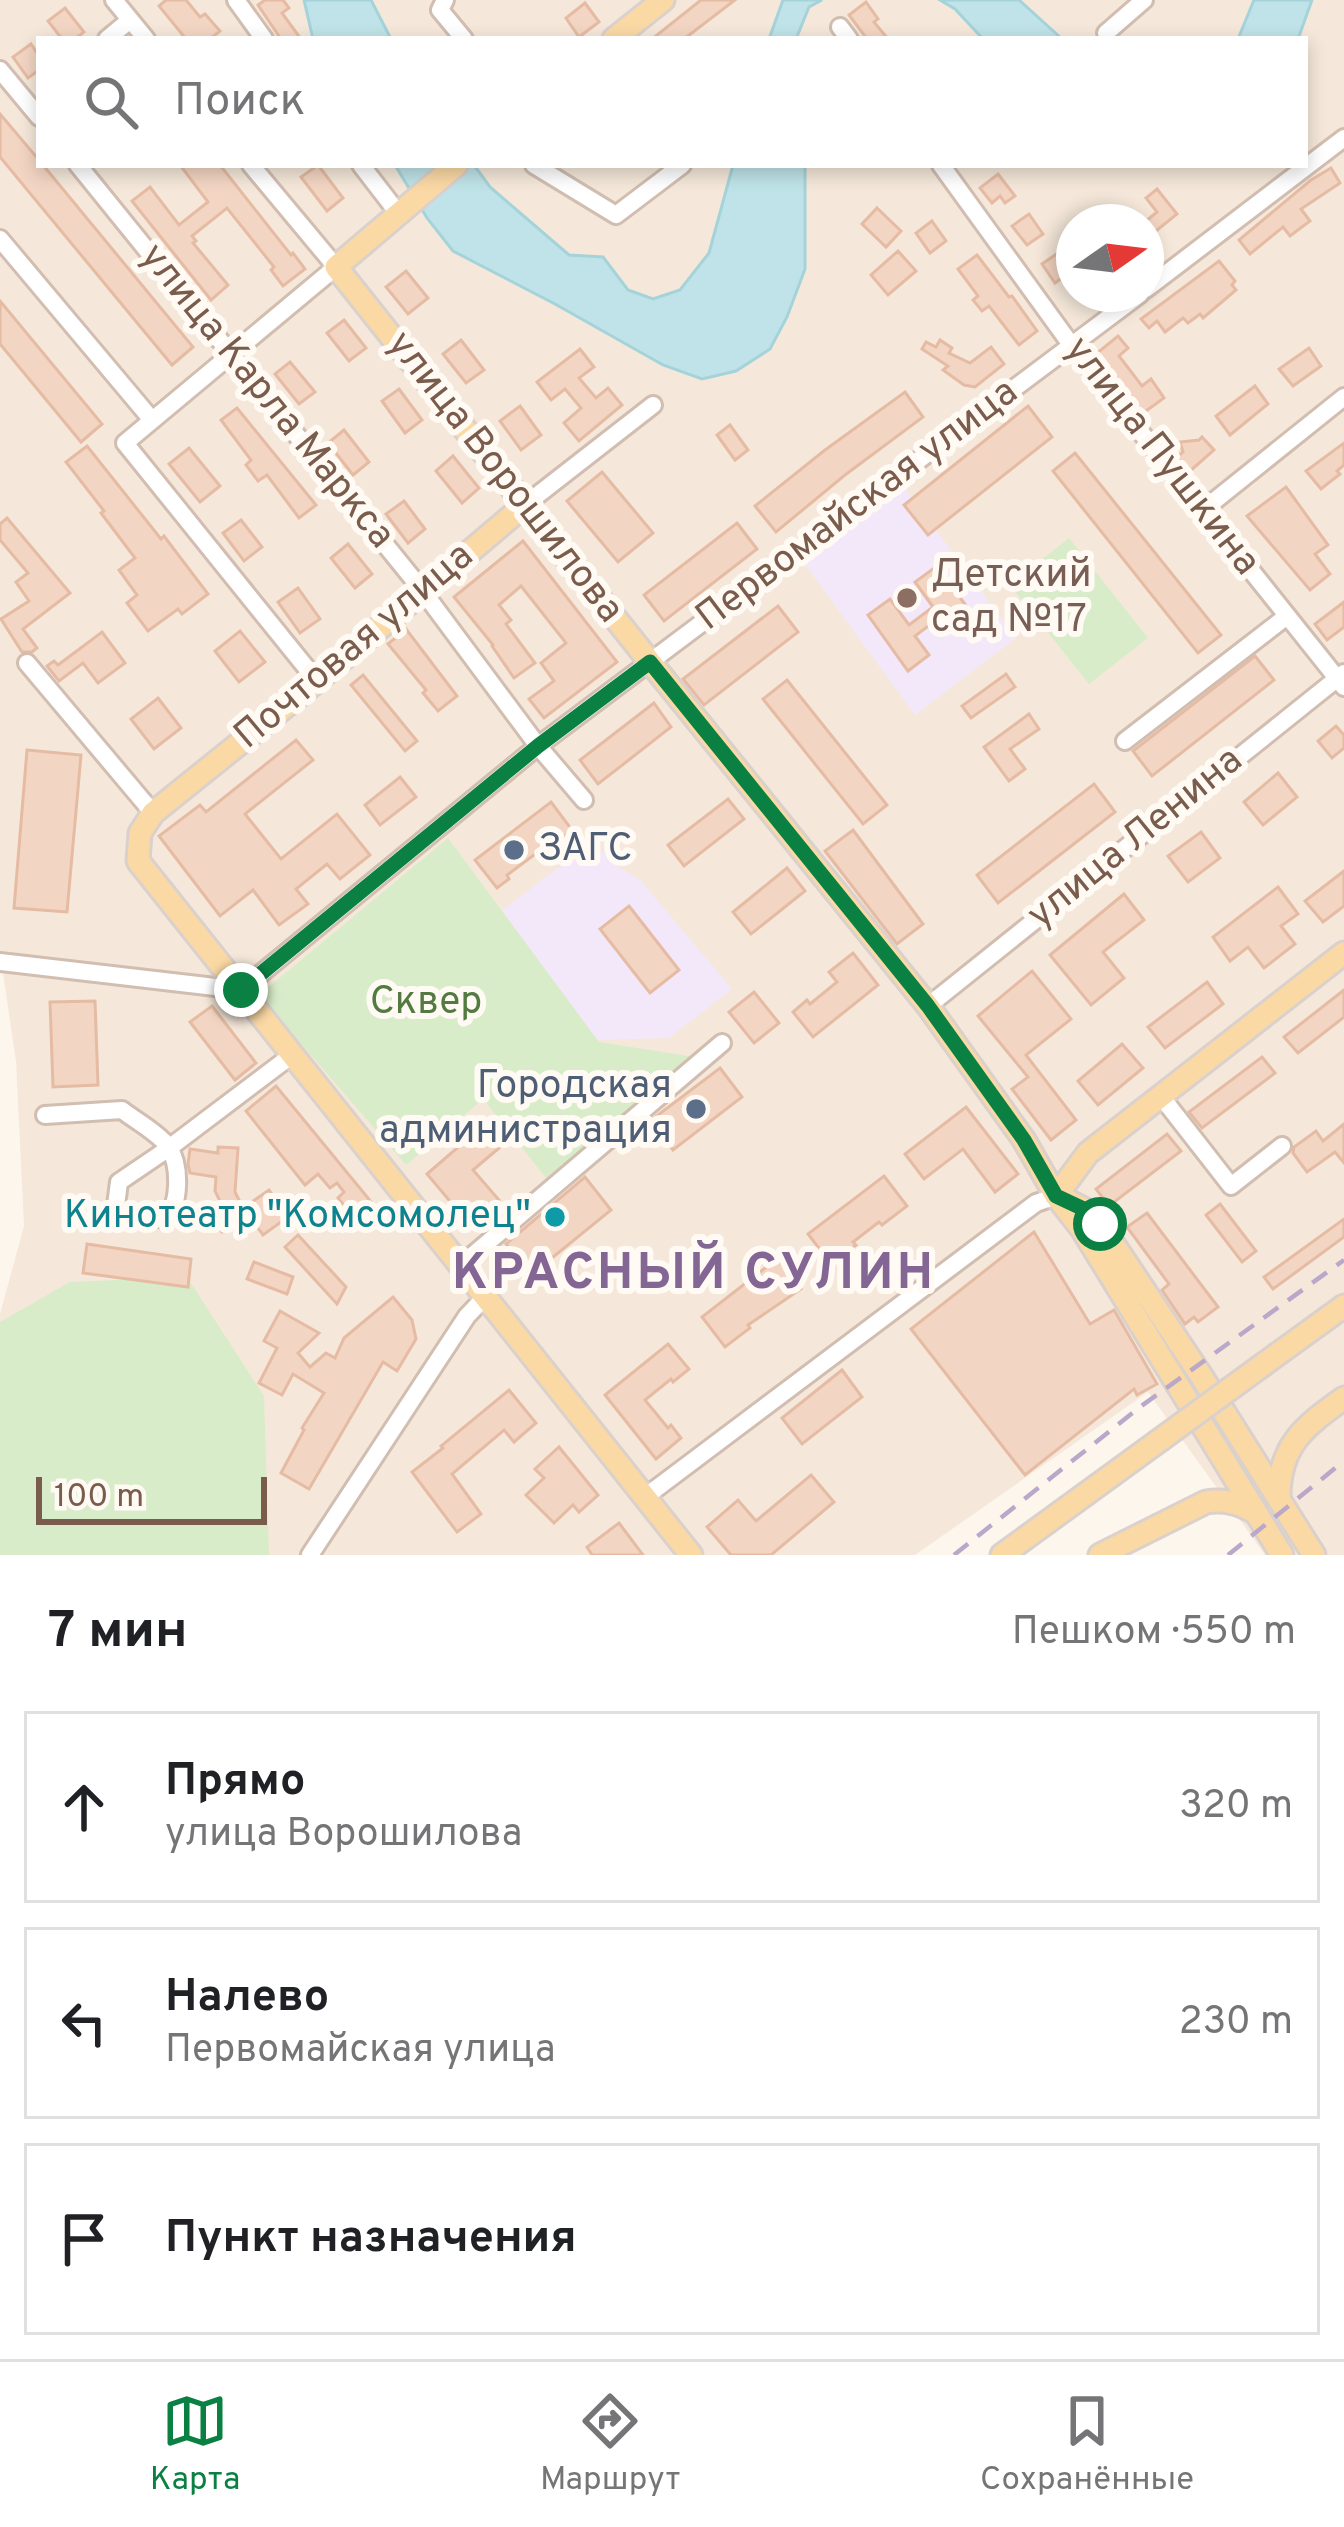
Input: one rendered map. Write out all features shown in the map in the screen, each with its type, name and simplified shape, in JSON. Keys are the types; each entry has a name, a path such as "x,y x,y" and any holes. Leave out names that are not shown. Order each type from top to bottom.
{"main road":[{"path":"618,36 663,0"},
{"path":"336,267 452,168"},
{"name":"улица Ворошилова","path":"336,267 928,1006 1082,1229 1282,1555"},
{"name":"Почтовая улица","path":"153,813 526,504"},
{"path":"153,813 140,832 138,860 692,1555"},
{"path":"1056,1196 1088,1153 1344,953"},
{"name":"улица Ворошилова","path":"1056,1196 1088,1211 1100,1224 1314,1555"},
{"path":"1001,1555 1344,1306"},
{"path":"1279,1498 1282,1468 1292,1443 1344,1398"},
{"path":"1100,1555 1206,1502 1221,1500 1256,1513"}],"street":[{"path":"114,0 143,36"},
{"path":"236,0 263,36"},
{"path":"445,0 440,10 462,36"},
{"path":"1106,33 1144,0"},
{"path":"111,36 130,20"},
{"path":"0,70 35,105"},
{"name":"Первомайская улица","path":"1308,166 1344,138"},
{"name":"улица Карла Маркса","path":"80,168 422,590 584,800"},
{"name":"улица Ворошилова","path":"254,168 336,267"},
{"path":"364,168 405,208"},
{"path":"539,168 616,214 678,168"},
{"name":"улица Пушкина","path":"942,168 1072,346 1342,679"},
{"name":"Первомайская улица","path":"1164,276 1305,168"},
{"path":"0,239 152,420"},
{"path":"317,681 125,443 336,267"},
{"name":"Первомайская улица","path":"241,990 538,746 1117,312"},
{"path":"1203,510 1344,397"},
{"name":"Почтовая улица","path":"526,504 653,405"},
{"path":"1125,741 1287,616"},
{"path":"27,663 153,813"},
{"name":"улица Ленина","path":"928,1006 1342,679"},
{"path":"0,962 241,990"},
{"path":"460,1266 722,1043"},
{"path":"45,1115 122,1109 169,1148 177,1172 175,1210 166,1220 115,1213 118,1182 169,1148 292,1054"},
{"path":"1160,1095 1231,1186 1282,1146"},
{"path":"645,1497 1036,1203 1056,1196"},
{"path":"310,1555 467,1316 485,1297"}],"shaded area":[{"path":"0,0 1344,0 1344,1555 1265,1555 1148,1392 915,1555 0,1555 0,1314 24,1226 16,1061 0,953"},
{"name":"Детский сад №17","path":"905,488 1016,638 915,715 804,563"},
{"path":"593,841 613,864 639,879 732,989 669,1038 590,1040 495,916"}],"green space":[{"path":"1069,538 1148,638 1089,684 1010,585"},
{"name":"Сквер","path":"448,838 599,1042 701,1058 546,1178 483,1099 406,1165 259,995"},
{"path":"187,1277 264,1396 269,1555 0,1555 0,1322 70,1282"}],"water":[{"path":"304,0 371,0 389,36 312,36"},
{"path":"783,0 822,0 809,7 797,36 770,36"},
{"path":"940,0 1019,0 1059,36 980,36"},
{"path":"1254,0 1312,0 1299,36 1239,36"},
{"path":"397,168 476,168 490,187 569,255 603,257 628,290 653,299 680,290 709,253 732,168 805,168 805,269 770,349 736,371 702,379 663,365 453,251"}],"building":[{"path":"166,0 186,0 220,31 214,36 184,36 159,6"},
{"path":"283,0 289,8 282,13 299,36 279,36 258,5"},
{"path":"701,0 735,0 688,36 656,36"},
{"path":"866,2 886,36 865,36 849,15"},
{"path":"585,3 599,22 578,36 566,18"},
{"path":"65,8 84,32 60,36 48,21"},
{"path":"31,44 36,52 36,72 28,78 13,57"},
{"path":"0,114 36,156 36,168 45,168 193,347 172,365 0,157"},
{"path":"182,168 222,168 305,269 283,286 271,270 274,267 227,208 192,236 228,285 211,300 132,201 150,187 179,225 208,202"},
{"path":"320,168 343,198 327,211 301,177"},
{"path":"1331,168 1340,183 1301,209 1310,221 1290,236 1283,227 1250,254 1239,240"},
{"path":"998,174 1015,196 1005,203 1000,196 992,203 980,188"},
{"path":"1157,189 1177,214 1164,224 1164,204 1151,204 1146,198"},
{"path":"877,208 901,231 886,247 862,224"},
{"path":"1029,214 1043,234 1027,245 1012,226"},
{"path":"932,221 946,241 930,253 916,233"},
{"path":"898,251 916,271 888,295 871,275"},
{"path":"1056,254 1055,283 1042,264"},
{"path":"977,255 1037,331 1019,345 989,306 982,311 973,300 978,296 958,269"},
{"path":"1219,261 1235,281 1236,290 1203,318 1200,314 1188,323 1183,318 1165,332 1157,321 1149,328 1141,319 1150,312 1164,312 1164,302"},
{"path":"406,271 428,298 408,314 386,287"},
{"path":"0,301 102,424 81,442 0,344"},
{"path":"344,320 366,348 349,361 327,333"},
{"path":"1118,336 1128,348 1119,356 1142,386 1151,379 1164,398 1142,414 1096,354"},
{"path":"461,340 484,370 466,383 443,354"},
{"path":"940,340 952,348 949,353 970,363 991,347 1004,364 975,387 964,385 943,370 948,366 922,349 926,342 936,347"},
{"path":"1309,348 1321,366 1293,386 1279,369"},
{"path":"580,349 594,367 579,378 596,398 608,388 622,405 579,441 564,423 581,408 565,389 551,400 537,382"},
{"path":"290,362 315,392 299,404 275,374"},
{"path":"1255,386 1268,404 1230,435 1216,416"},
{"path":"399,389 422,420 405,433 382,401"},
{"path":"905,392 923,417 776,532 755,506"},
{"path":"520,406 541,435 521,450 500,421"},
{"path":"1028,406 1052,437 928,535 904,505"},
{"path":"237,408 316,505 299,518 267,475 258,481 246,465 251,460 221,420"},
{"path":"730,425 748,450 735,460 717,435"},
{"path":"344,430 369,462 353,475 328,443"},
{"path":"1202,437 1214,450 1189,472 1177,457 1183,452 1180,442"},
{"path":"1344,443 1340,474 1321,489 1306,471"},
{"path":"87,446 208,594 148,631 127,603 137,595 119,570 135,558 66,462"},
{"path":"189,448 220,486 200,502 169,464"},
{"path":"1075,453 1221,635 1198,653 1053,471"},
{"path":"453,456 479,488 462,503 436,471"},
{"path":"602,472 653,533 618,562 567,501"},
{"path":"1286,487 1328,545 1315,554 1330,574 1310,590 1247,516"},
{"path":"404,501 425,529 408,543 386,514"},
{"path":"7,518 70,593 23,629 37,648 32,652 22,652 1,619 29,601 16,582 28,573 0,540 0,524"},
{"path":"241,520 262,547 244,561 223,533"},
{"path":"737,523 757,549 664,621 644,595"},
{"path":"523,541 617,662 544,718 529,699 554,681 541,663 566,643 521,586 499,605 511,620 506,624 535,663 514,678 454,597"},
{"path":"348,544 372,574 355,588 331,558"},
{"name":"Детский сад №17","path":"937,566 975,618 957,632 944,614 915,636 929,655 908,671 868,615 890,599 909,625 933,607 915,582"},
{"path":"298,588 320,619 300,633 278,602"},
{"path":"1344,602 1344,627 1327,640 1315,624"},
{"path":"778,606 798,632 704,705 683,679"},
{"path":"406,629 457,696 438,711 388,644"},
{"path":"240,631 265,662 239,682 215,651"},
{"path":"102,632 125,663 98,683 83,663 59,681 47,666 54,661 58,665"},
{"path":"1255,656 1274,680 1152,776 1133,751"},
{"path":"1006,674 1015,687 971,718 962,706"},
{"path":"363,675 417,741 405,751 351,685"},
{"path":"787,680 887,805 863,824 763,699"},
{"path":"158,698 181,728 154,749 131,719"},
{"path":"654,703 671,727 598,784 580,760"},
{"path":"1029,714 1039,729 1010,749 1025,769 1009,781 984,747"},
{"path":"1336,726 1344,735 1344,748 1332,758 1318,741"},
{"path":"296,740 313,760 245,814 281,859 337,814 370,855 340,879 327,864 296,889 308,904 279,925 253,890 220,916 159,836 200,805 206,812"},
{"path":"27,750 81,755 67,912 14,908"},
{"path":"1278,773 1297,797 1263,825 1244,802"},
{"path":"400,777 416,797 380,825 365,805"},
{"path":"1094,784 1115,812 998,903 977,875"},
{"path":"728,799 744,819 684,866 668,845"},
{"name":"ЗАГС","path":"551,802 572,830 507,875 509,879 497,888 475,860"},
{"path":"853,830 923,924 897,944 825,851"},
{"path":"1201,832 1220,858 1188,882 1168,856"},
{"path":"787,868 805,891 751,934 733,912"},
{"path":"1344,871 1344,906 1323,922 1305,901"},
{"path":"1278,887 1298,914 1281,926 1295,944 1264,968 1248,947 1230,961 1213,937"},
{"path":"1124,894 1144,920 1103,952 1124,978 1091,1005 1050,955"},
{"path":"629,906 679,970 650,993 600,929"},
{"path":"853,953 878,985 813,1037 793,1012 837,982 829,972"},
{"path":"1032,971 1071,1019 1026,1055 1076,1120 1051,1140 1012,1089 1028,1077 978,1016"},
{"path":"1207,982 1223,1004 1165,1048 1148,1027"},
{"path":"1344,990 1344,1017 1298,1053 1284,1037"},
{"path":"754,992 779,1023 754,1043 729,1012"},
{"path":"95,1001 98,1085 53,1087 50,1002"},
{"path":"212,1006 256,1063 235,1080 190,1022"},
{"path":"1122,1044 1143,1068 1098,1105 1078,1081"},
{"path":"1262,1057 1275,1073 1202,1128 1189,1112"},
{"name":"Городская администрация","path":"720,1068 742,1097 673,1150 650,1121"},
{"path":"276,1086 377,1209 358,1224 338,1198 344,1192 337,1183 330,1188 318,1174 305,1185 246,1111"},
{"path":"966,1107 1018,1174 995,1192 963,1149 924,1179 905,1154"},
{"path":"487,1122 505,1143 473,1170 499,1200 470,1225 427,1174"},
{"path":"1344,1124 1344,1163 1335,1152 1307,1172 1293,1153 1294,1147 1316,1131 1323,1141"},
{"path":"1167,1134 1181,1151 1109,1206 1096,1189"},
{"path":"218,1147 238,1148 235,1192 243,1208 269,1190 288,1217 263,1235 250,1217 222,1232 218,1226 228,1218 215,1191 216,1177 190,1173 188,1164 190,1149 218,1153"},
{"path":"884,1176 907,1206 882,1225 879,1222 831,1264 808,1234"},
{"path":"585,1177 611,1210 531,1275 506,1244"},
{"path":"1220,1204 1256,1251 1242,1262 1206,1215"},
{"path":"1147,1213 1218,1307 1198,1322 1194,1317 1185,1324 1162,1290 1169,1284 1127,1227"},
{"path":"1344,1219 1344,1237 1273,1289 1264,1277"},
{"path":"1034,1232 1090,1324 1114,1310 1157,1384 1137,1395 1134,1389 1025,1475 911,1329"},
{"path":"298,1235 346,1287 337,1304 285,1247"},
{"path":"87,1244 191,1259 188,1287 83,1273"},
{"path":"778,1258 801,1289 725,1347 702,1317"},
{"path":"254,1262 293,1277 287,1294 247,1279"},
{"path":"393,1297 412,1320 416,1339 397,1371 383,1362 309,1489 281,1473 324,1393 293,1374 282,1395 259,1383 277,1348 264,1341 280,1311 319,1333 298,1353 310,1367 326,1353 335,1358 344,1338"},
{"path":"668,1344 689,1369 645,1400 681,1438 656,1459 605,1395"},
{"path":"842,1370 862,1397 802,1444 782,1418"},
{"path":"509,1390 536,1423 514,1442 504,1430 452,1474 481,1514 457,1532 412,1472"},
{"path":"559,1447 598,1495 579,1512 573,1505 554,1523 526,1495 544,1478 535,1469"},
{"path":"811,1475 834,1502 771,1555 731,1555 707,1527 738,1500 756,1521"},
{"path":"619,1523 643,1555 592,1555 587,1547"}],"railway":[{"path":"954,1555 1140,1407 1344,1260"},
{"path":"1228,1555 1344,1461"}],"place":[{"name":"Детский сад №17","path":"907,598"},
{"name":"ЗАГС","path":"514,850"},
{"name":"Городская администрация","path":"696,1109"},
{"name":"Кинотеатр \"Комсомолец\"","path":"555,1217"}],"district":[{"name":"КРАСНЫЙ СУЛИН","path":"694,1275"}],"route":[{"path":"241,990 538,746 650,662 928,1006 1024,1140 1056,1196 1088,1211 1100,1224"}]}
